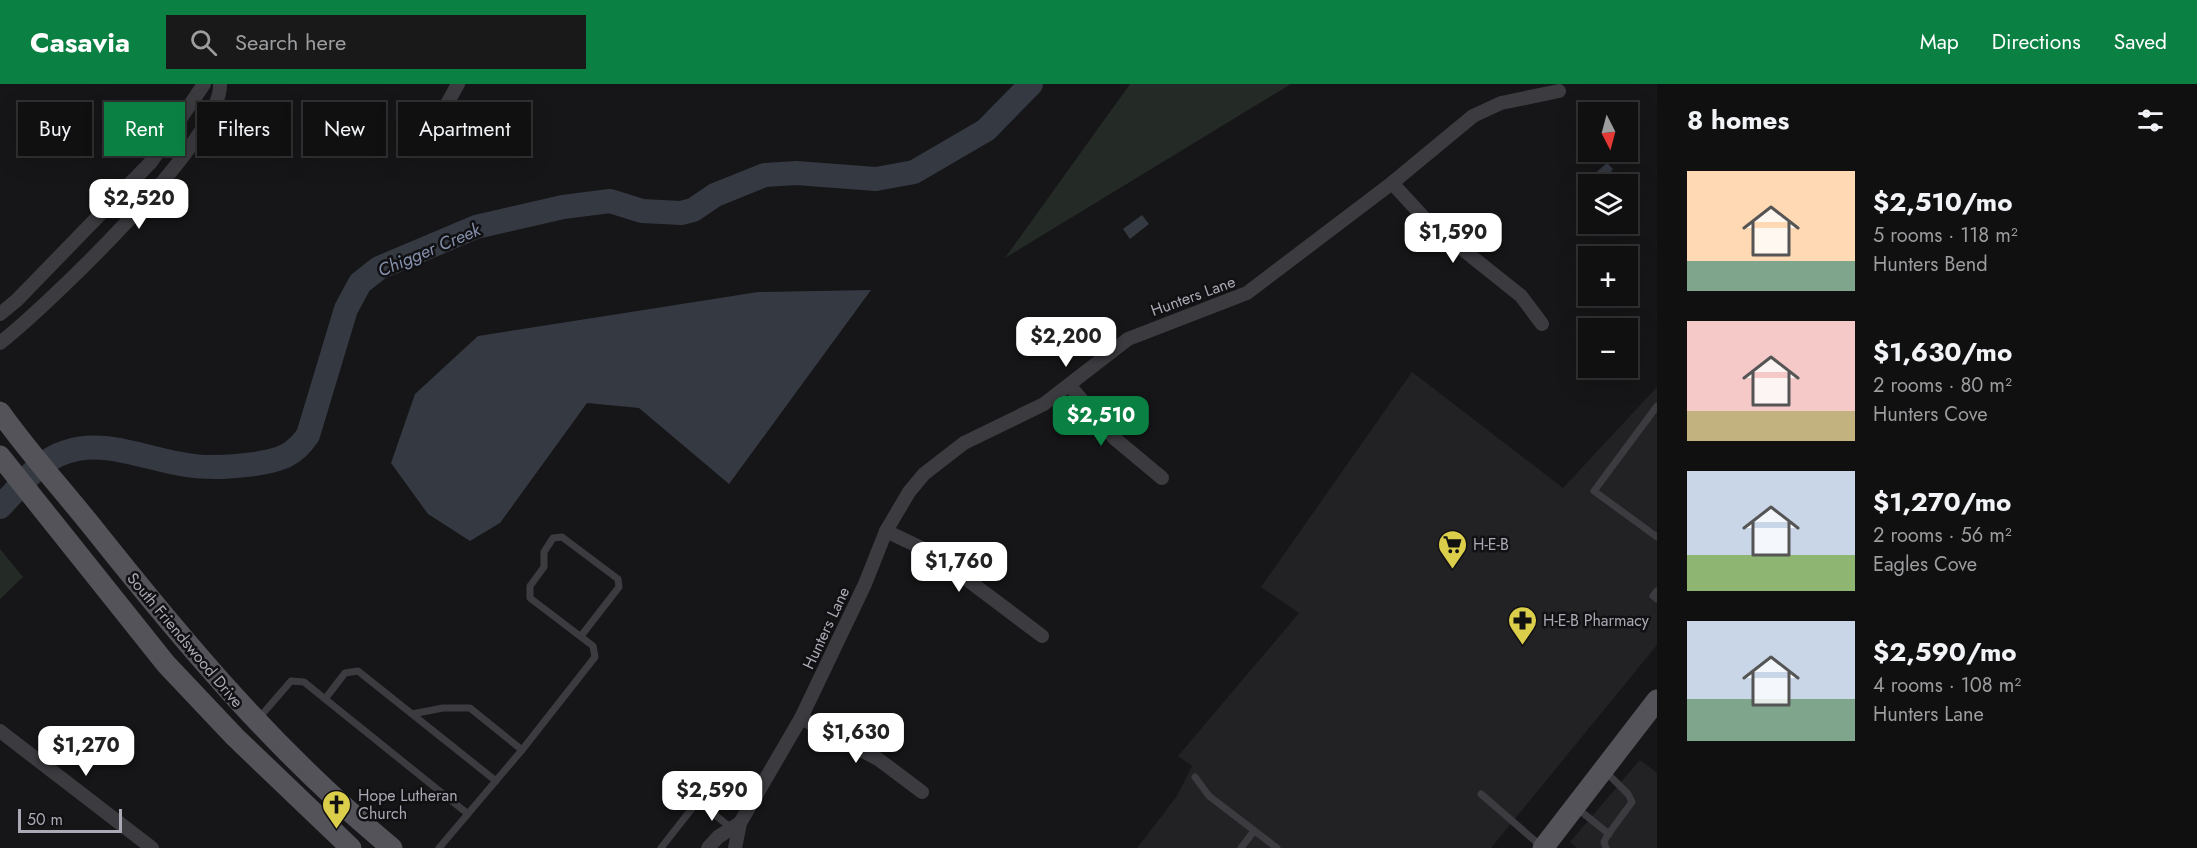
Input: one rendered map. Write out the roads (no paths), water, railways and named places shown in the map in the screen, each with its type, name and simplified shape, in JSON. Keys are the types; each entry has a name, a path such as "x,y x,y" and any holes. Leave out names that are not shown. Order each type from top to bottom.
{"main road":[{"name":"South Friendswood Drive","path":"2,415 170,625 255,722 312,778 392,848"},
{"name":"South Friendswood Drive","path":"0,456 128,617 194,695 307,809 351,848"},
{"path":"1543,848 1657,700"}],"street":[{"path":"0,314 17,300 151,162 204,84"},
{"path":"0,343 30,320 168,177 197,139 220,93 220,84"},
{"path":"448,102 458,84"},
{"name":"Hunters Lane","path":"708,848 735,825 801,718 865,584 886,531 909,492 942,458 964,443 1044,404 1128,339 1247,293 1392,183 1473,116 1501,103 1559,91"},
{"path":"1392,183 1426,219 1521,296 1542,324"},
{"path":"1070,386 1114,438 1162,478"},
{"path":"886,531 932,553 1042,636"},
{"path":"801,718 878,759 922,792"},
{"path":"0,731 152,848"},
{"name":"Hunters Lane","path":"735,825 735,848"}],"lane":[{"path":"1657,406 1594,491 1657,537"},
{"path":"439,848 522,750 595,657 593,646 530,598 530,586 544,567 544,552 553,538 562,537 618,579 619,586 581,636"},
{"path":"1657,591 1653,596 1657,599"},
{"path":"325,699 345,673 358,671 496,781"},
{"path":"255,722 291,681 304,682 468,814"},
{"path":"412,714 443,708 470,708 522,750"},
{"path":"1604,770 1629,794 1632,802 1604,842 1606,848"},
{"path":"1195,777 1209,796 1277,848"},
{"path":"661,848 716,778"},
{"path":"1481,794 1543,848"},
{"path":"698,801 735,825"},
{"path":"1575,807 1609,834"},
{"path":"1241,848 1254,831"}],"waterway":[{"name":"Chigger Creek","path":"0,507 30,475 46,462 56,456 81,448 96,447 126,451 172,462 213,467 238,466 286,456 297,448 308,435 346,309 360,283 379,268 476,227 563,207 610,201 642,211 681,213 693,210 715,195 765,175 796,173 876,179 914,172 986,130 1031,84"}],"place":[{"name":"H-E-B","path":"1452,570"},
{"name":"H-E-B Pharmacy","path":"1522,646"},
{"name":"Hope Lutheran Church","path":"337,830"}]}
